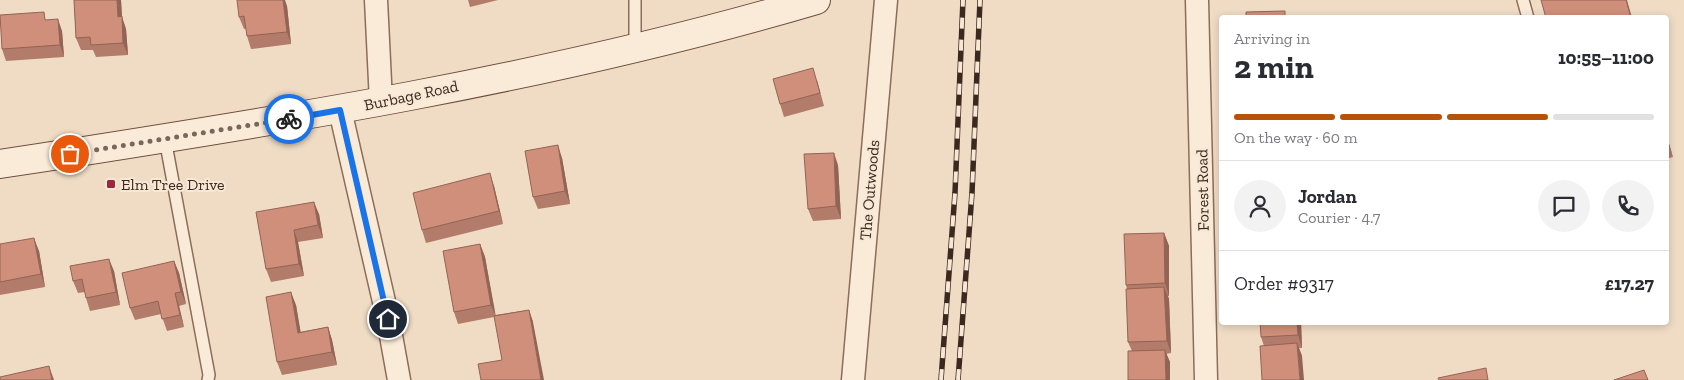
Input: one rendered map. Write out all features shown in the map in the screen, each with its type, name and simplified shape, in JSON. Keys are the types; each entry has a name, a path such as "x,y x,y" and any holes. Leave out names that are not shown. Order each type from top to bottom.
{"main road":[{"name":"Burbage Road","path":"0,164 165,139 381,102 634,49 799,2"}],"street":[{"path":"376,0 381,102"},
{"name":"The Outwoods","path":"853,380 886,0"},
{"name":"Forest Road","path":"1197,0 1206,380"},
{"path":"340,110 388,319 399,380"}],"lane":[{"path":"634,49 635,0"},
{"path":"1523,0 1527,15"},
{"path":"165,139 210,375 208,380"}],"building":[{"path":"74,0 117,0 118,17 122,16 123,43 91,45 90,37 76,38"},
{"path":"237,0 283,0 287,32 247,36 244,16 239,17"},
{"path":"1541,0 1626,0 1630,15 1545,15"},
{"path":"1285,11 1285,15 1246,15 1246,12"},
{"path":"44,12 45,20 58,19 60,45 2,49 0,15"},
{"path":"813,68 820,93 780,104 773,79"},
{"path":"558,145 565,191 533,197 525,151"},
{"path":"834,153 836,206 808,209 804,154"},
{"path":"490,173 499,211 422,230 413,193"},
{"path":"314,202 318,225 294,230 299,264 266,269 256,212"},
{"path":"1164,233 1165,283 1126,285 1124,234"},
{"path":"34,238 41,274 0,282 0,244"},
{"path":"480,244 491,305 454,312 443,251"},
{"path":"109,259 116,292 86,298 82,279 73,281 70,266"},
{"path":"174,261 181,292 175,293 180,315 162,319 158,301 130,308 122,273"},
{"path":"1164,287 1167,341 1128,342 1126,289"},
{"path":"291,292 298,333 328,327 332,352 277,362 266,297"},
{"path":"529,310 541,380 481,380 478,364 502,360 494,316"},
{"path":"1260,325 1297,325 1298,335 1261,337"},
{"path":"1297,343 1300,380 1262,380 1260,346"},
{"path":"1165,350 1166,380 1128,380 1128,351"},
{"path":"49,366 52,380 0,380 0,377"},
{"path":"1486,368 1488,380 1439,380 1438,378"},
{"path":"1644,370 1648,380 1614,380"}],"railway":[{"path":"941,380 955,193 963,0"},
{"path":"958,380 972,193 980,0"}],"way so far":[{"path":"70,154 289,119"}],"place":[{"name":"Elm Tree Drive","path":"111,184"}],"route":[{"path":"289,119 340,110 388,319"}]}
